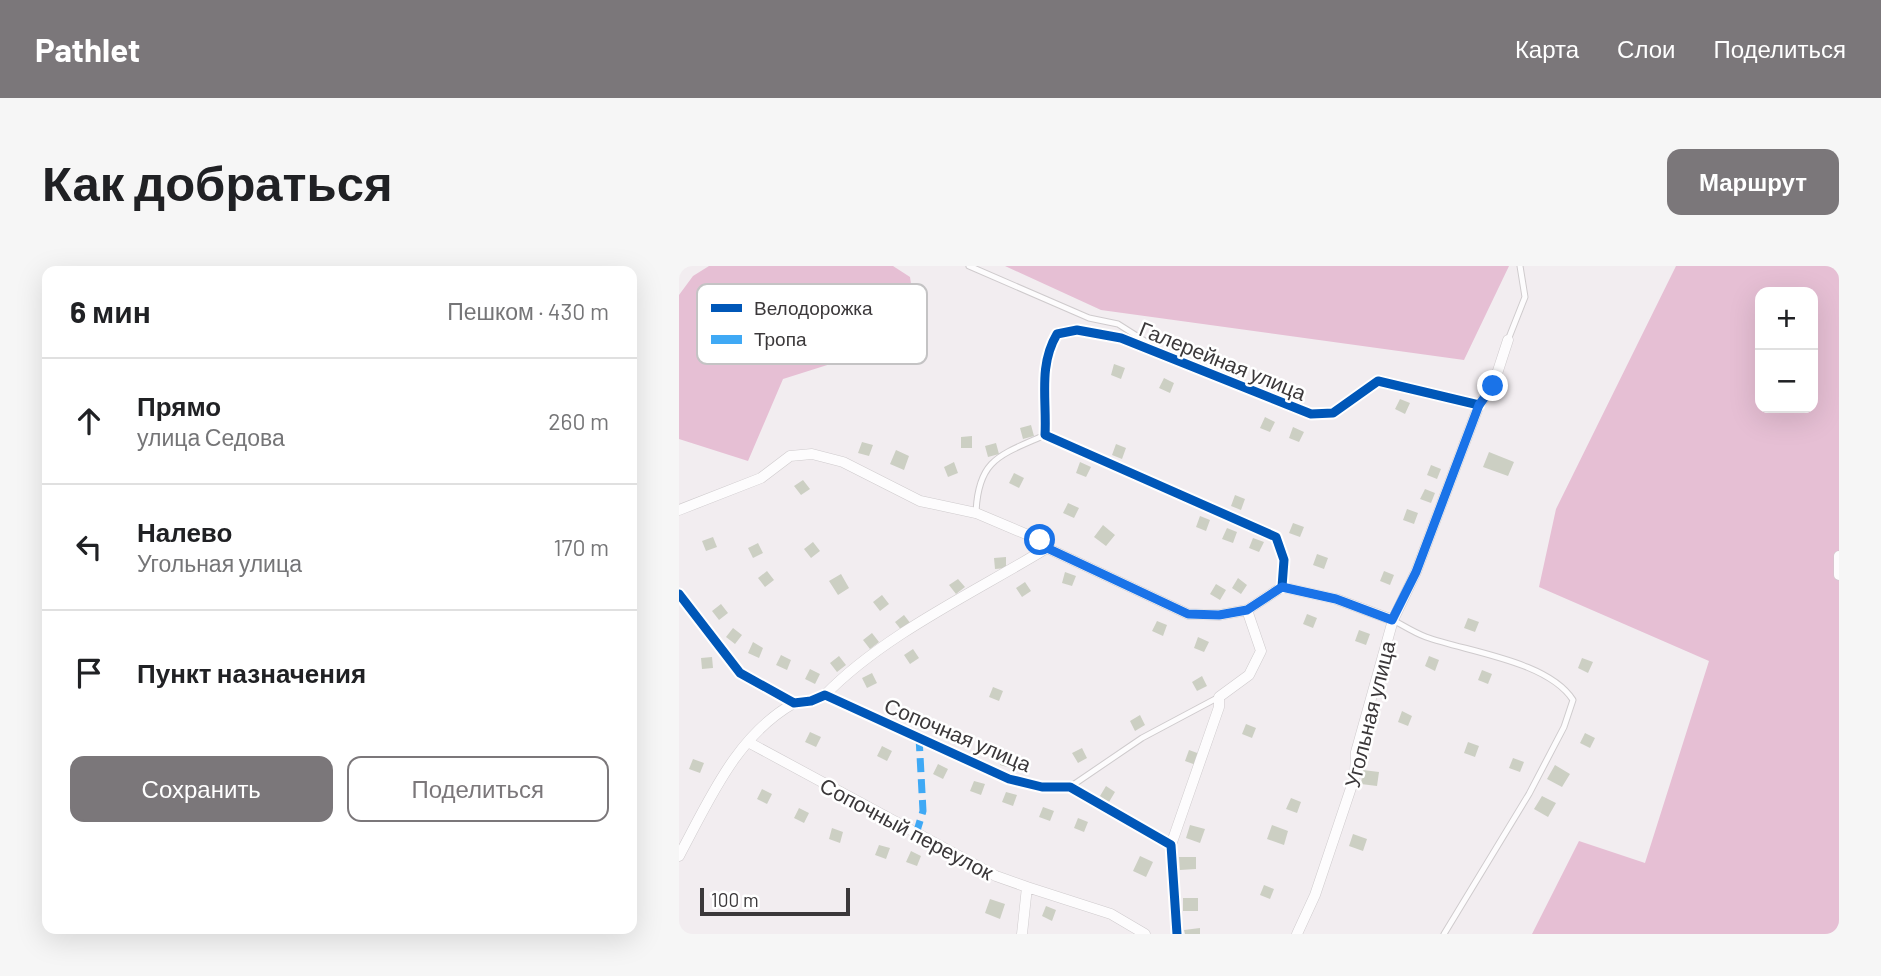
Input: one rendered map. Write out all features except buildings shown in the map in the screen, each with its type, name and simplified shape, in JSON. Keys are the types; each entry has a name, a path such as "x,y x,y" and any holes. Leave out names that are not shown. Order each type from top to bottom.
{"street":[{"name":"Галерейная улица","path":"1045,435 1047,404 1044,369 1048,349 1057,334 1077,330 1121,338 1311,414 1333,413 1378,381 1479,405"},
{"name":"Угольная улица","path":"1297,934 1315,895 1355,776 1356,752 1392,620 1416,572 1479,405 1493,386 1508,340"},
{"path":"1045,435 1276,537 1284,560 1282,587"},
{"path":"679,510 761,478 790,456 812,454 843,462 920,500 976,513 1040,540 1047,548 1188,614 1219,615 1247,610 1282,587 1336,599 1392,620"},
{"path":"679,856 731,760 768,717 794,703 811,701 825,695 838,682 901,636 1047,548"},
{"path":"1839,556 1839,575"},
{"path":"679,594 740,673 794,703"},
{"path":"1177,934 1171,845 1219,707 1219,697 1249,676 1261,651 1247,610"},
{"name":"Сопочная улица","path":"825,695 1009,779 1042,787 1070,787 1171,845"},
{"name":"Сопочный переулок","path":"748,742 996,876 1111,914 1145,934"},
{"path":"1022,934 1027,887"}],"lane":[{"path":"969,266 1089,318 1118,324 1147,343 1148,350"},
{"path":"1508,340 1525,297 1520,266"},
{"path":"976,513 977,487 986,468 996,459 1045,435"},
{"path":"1392,620 1425,636 1529,668 1566,690 1573,700 1564,727 1529,794 1444,934"},
{"path":"1070,787 1142,738 1219,697"}],"shaded area":[{"path":"709,266 893,266 910,277 911,284 697,284 697,364 830,364 783,379 748,461 679,439 679,295 693,276"},
{"path":"1005,266 1509,266 1464,360 1101,310"},
{"path":"1676,266 1839,266 1839,934 1532,934 1579,841 1645,863 1709,661 1539,587 1556,509"}],"marked path":[{"path":"916,834 923,811 919,737"}],"cycle path":[{"path":"1282,587 1284,560 1276,537 1045,435 1045,371 1047,358 1057,334 1077,330 1121,338 1311,414 1333,413 1378,381 1479,405"},
{"path":"679,594 740,673 794,703 811,701 825,695 1009,779 1042,787 1070,787 1171,845 1177,934"}],"route":[{"path":"1040,540 1047,548 1188,614 1219,615 1247,610 1282,587 1336,599 1392,620 1416,572 1479,405 1493,386"}]}
